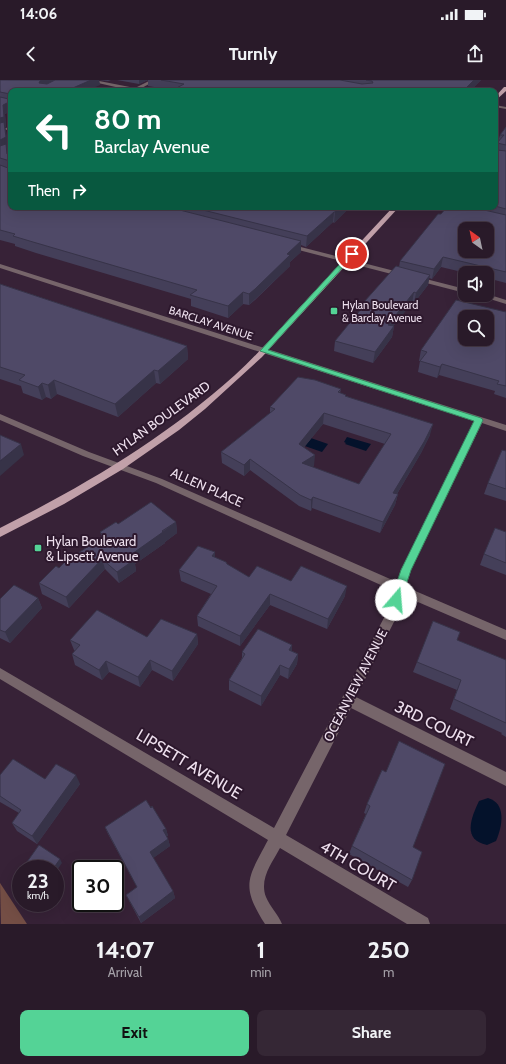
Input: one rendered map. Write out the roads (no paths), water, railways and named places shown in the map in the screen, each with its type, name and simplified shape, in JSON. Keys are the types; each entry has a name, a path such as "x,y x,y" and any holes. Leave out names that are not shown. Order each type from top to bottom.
{"main road":[{"path":"498,97 506,88"},
{"name":"HYLAN BOULEVARD","path":"0,532 54,504 119,465 190,417 232,381 263,351 393,210"}],"street":[{"path":"87,80 125,88"},
{"path":"138,88 154,80"},
{"path":"452,210 469,214"},
{"path":"282,244 458,289"},
{"name":"BARCLAY AVENUE","path":"0,266 506,428"},
{"path":"494,299 506,302"},
{"name":"ALLEN PLACE","path":"0,417 86,454 159,481 506,634"},
{"name":"OCEANVIEW AVENUE","path":"276,838 392,612 406,570 478,420"},
{"name":"LIPSETT AVENUE","path":"0,673 172,774 276,838"},
{"name":"3RD COURT","path":"348,700 506,779"},
{"path":"274,924 260,902 255,888 257,877 276,838"},
{"name":"4TH COURT","path":"276,838 422,924"}],"water":[{"path":"305,436 328,444 322,452 299,444"},
{"path":"347,437 371,444 366,451 345,444 346,443 344,442"},
{"path":"488,798 498,805 501,815 501,822 496,841 487,845 474,838 471,833 471,821 479,801"}],"place":[{"name":"Hylan Boulevard & Barclay Avenue","path":"334,311"},
{"name":"Hylan Boulevard & Lipsett Avenue","path":"38,548"}]}
